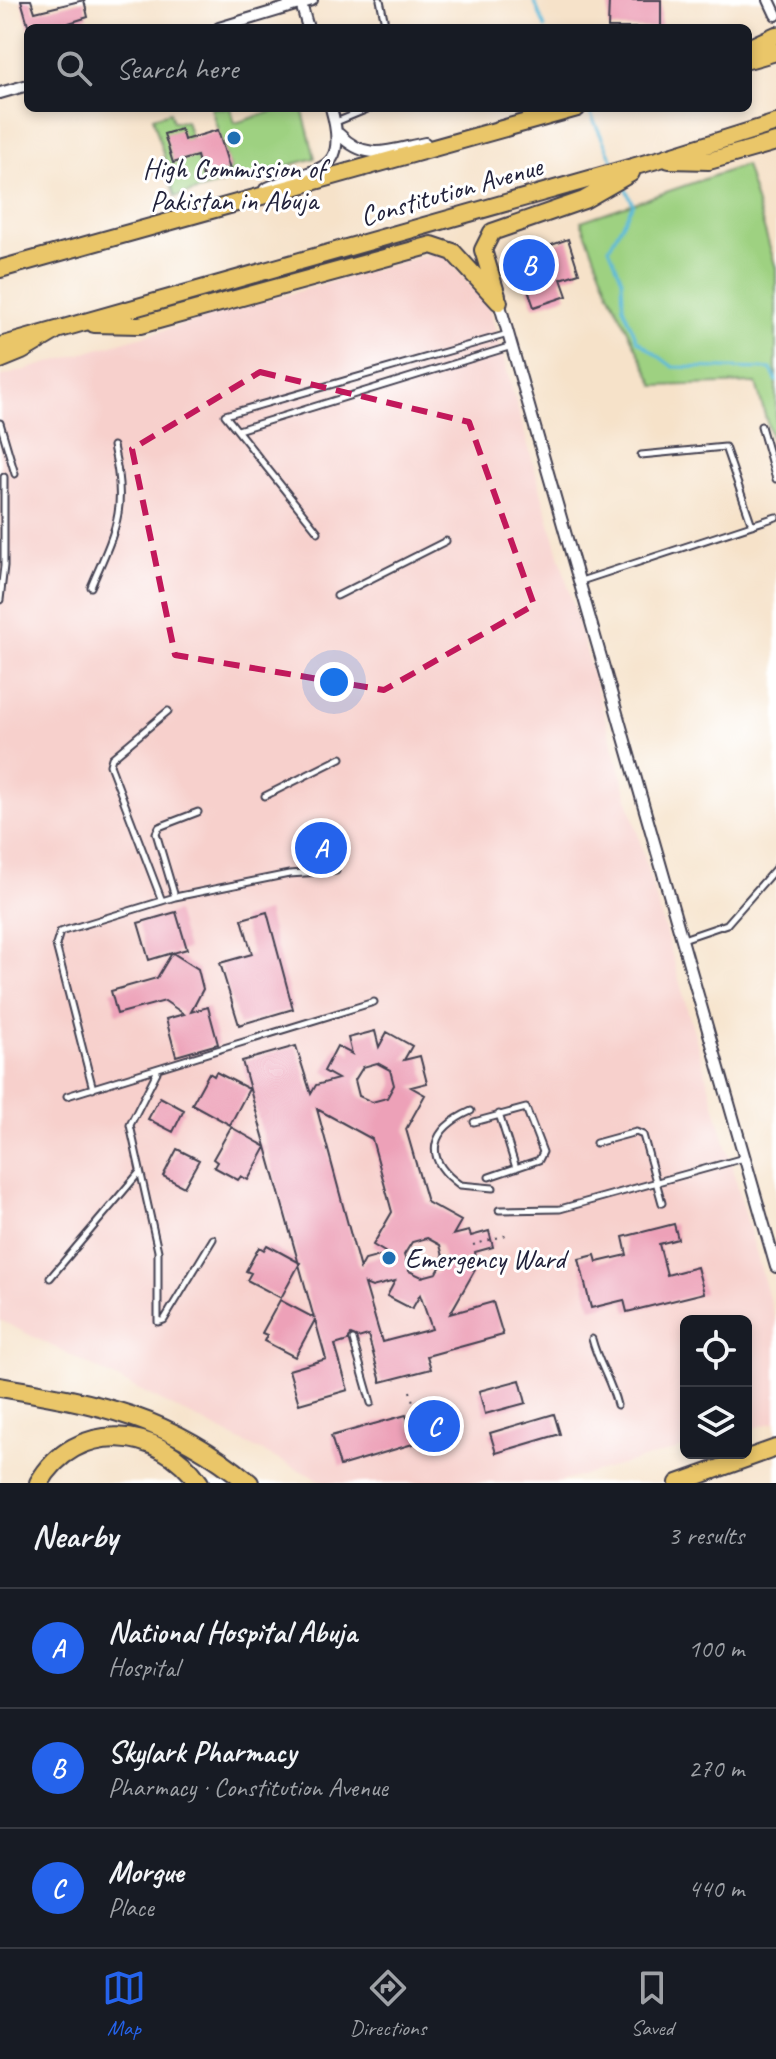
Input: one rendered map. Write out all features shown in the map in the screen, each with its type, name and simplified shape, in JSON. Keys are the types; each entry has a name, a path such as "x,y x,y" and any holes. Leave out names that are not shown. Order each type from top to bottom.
{"highway":[{"path":"0,1387 96,1404 146,1420 177,1433 249,1483"},
{"path":"39,1483 56,1459 69,1450 102,1437 119,1435 143,1439 166,1450 199,1483"}],"main road":[{"path":"752,46 776,35"},
{"path":"752,59 776,52"},
{"name":"Constitution Avenue","path":"0,269 562,112"},
{"name":"Constitution Avenue","path":"0,346 656,160 776,123"},
{"path":"499,302 484,245 497,229 584,200 656,160 679,163 709,161 776,142"},
{"path":"84,323 140,325 432,245 453,252 499,302"},
{"path":"0,360 54,332"},
{"path":"678,1483 776,1448"}],"street":[{"path":"769,0 776,15"},
{"path":"232,24 305,1 308,24"},
{"path":"0,93 24,86"},
{"path":"234,204 324,166 338,147 339,134 332,112"},
{"path":"339,134 358,150 370,154 461,141"},
{"path":"499,302 745,1158 772,1238 776,1267"}],"lane":[{"path":"380,0 385,24"},
{"path":"335,122 360,112"},
{"path":"318,532 225,415 509,334"},
{"path":"238,430 513,346"},
{"path":"0,423 15,474"},
{"path":"761,426 776,479"},
{"path":"91,587 117,527 122,483 113,446"},
{"path":"641,455 725,447 752,525"},
{"path":"0,600 4,566 4,477"},
{"path":"580,581 776,517"},
{"path":"337,596 446,541"},
{"path":"162,901 110,765 112,758 168,711"},
{"path":"265,796 341,758"},
{"path":"175,897 156,833 159,827 198,812"},
{"path":"682,939 727,924 776,868"},
{"path":"93,1089 56,937 67,928 175,897 289,874 336,871"},
{"path":"67,1096 157,1072 374,1002"},
{"path":"157,1072 130,1125 158,1251 158,1322 164,1320 213,1239"},
{"path":"474,1122 523,1107 529,1110 543,1152 539,1160 489,1177"},
{"path":"471,1111 445,1124 436,1140 436,1153 440,1166 460,1185 493,1188"},
{"path":"499,1114 516,1168"},
{"path":"596,1143 639,1132 662,1203"},
{"path":"499,1210 560,1209 745,1158"},
{"path":"50,1278 139,1173"},
{"path":"592,1339 598,1363 610,1378 617,1405"},
{"path":"353,1340 371,1403"}],"path":[{"path":"473,1245 506,1235"},
{"path":"410,1391 418,1420 429,1417"}],"highlighted area":[{"path":"260,372 469,422 534,605 384,690 175,655 132,449"}],"shaded area":[{"path":"440,251 489,307 776,1323 776,1422 752,1428 752,1315 680,1315 680,1449 556,1483 325,1483 0,1320 0,377"}],"green space":[{"path":"170,112 173,122 186,121 203,177 230,170 212,112 231,112 235,123 272,112 303,112 315,158 175,197 153,117"},
{"path":"745,165 776,268 776,455 756,383 655,386 609,292 581,221"}],"building":[{"path":"21,0 31,0 35,12 84,0 88,17 69,24 28,24"},
{"path":"609,0 661,0 661,24 608,24"},
{"path":"181,129 184,140 218,130 230,170 203,178 197,156 173,163 164,134"},
{"path":"568,239 579,273 561,279 567,296 534,307 522,272 532,252"},
{"path":"176,912 187,949 173,953 198,969 203,989 191,1012 208,1007 218,1044 176,1056 166,1019 184,1014 165,1001 117,1014 111,991 157,978 172,953 149,960 138,923"},
{"path":"267,912 293,1009 239,1025 220,963 252,954 242,919"},
{"path":"375,1031 379,1047 387,1032 412,1046 404,1060 420,1056 427,1083 411,1087 425,1095 406,1129 427,1202 461,1221 453,1235 469,1231 471,1236 489,1231 493,1247 475,1252 476,1258 460,1262 475,1270 450,1314 493,1302 503,1335 427,1356 431,1369 381,1382 368,1335 358,1338 351,1335 348,1341 335,1345 348,1390 299,1404 289,1370 326,1359 315,1320 295,1357 264,1341 267,1335 262,1333 280,1300 314,1318 242,1061 296,1046 311,1094 316,1085 338,1079 324,1071 337,1046 352,1054 348,1038","holes":["377,1063 390,1070 394,1085 387,1098 372,1102 359,1096 355,1080 363,1067","317,1109 372,1139 392,1212 373,1245 388,1254 365,1260 360,1269","427,1238 440,1245 444,1260 437,1273 422,1277 409,1271 404,1255 412,1242","395,1281 387,1296 412,1309 420,1295 432,1329 382,1342 365,1284 372,1287"]},
{"path":"216,1072 249,1089 230,1125 192,1104 209,1073 214,1076"},
{"path":"160,1097 184,1110 173,1132 148,1119"},
{"path":"231,1127 266,1147 248,1180 241,1176 238,1180 214,1167 217,1162 213,1159"},
{"path":"177,1149 199,1160 184,1187 163,1176"},
{"path":"674,1224 678,1239 659,1244 667,1275 697,1267 704,1293 627,1312 624,1300 591,1308 579,1259 595,1255 597,1262 627,1255 623,1237"},
{"path":"267,1245 300,1263 281,1298 247,1280 251,1273 246,1271 259,1247 264,1250"},
{"path":"520,1380 526,1403 485,1414 479,1391"},
{"path":"441,1406 449,1433 340,1466 331,1436 406,1415 411,1429 431,1424 427,1410"},
{"path":"554,1414 560,1434 496,1453 490,1433"}],"waterway":[{"path":"534,0 543,24"},
{"path":"590,112 616,168"},
{"path":"624,185 633,204 609,248 622,279 623,307 637,340 673,367 771,369 776,381"}],"place":[{"name":"High Commission of Pakistan in Abuja","path":"234,138"},
{"name":"Skylark Pharmacy","path":"529,265"},
{"name":"National Hospital Abuja","path":"321,848"},
{"name":"Emergency Ward","path":"389,1258"},
{"name":"Morgue","path":"434,1426"}]}
